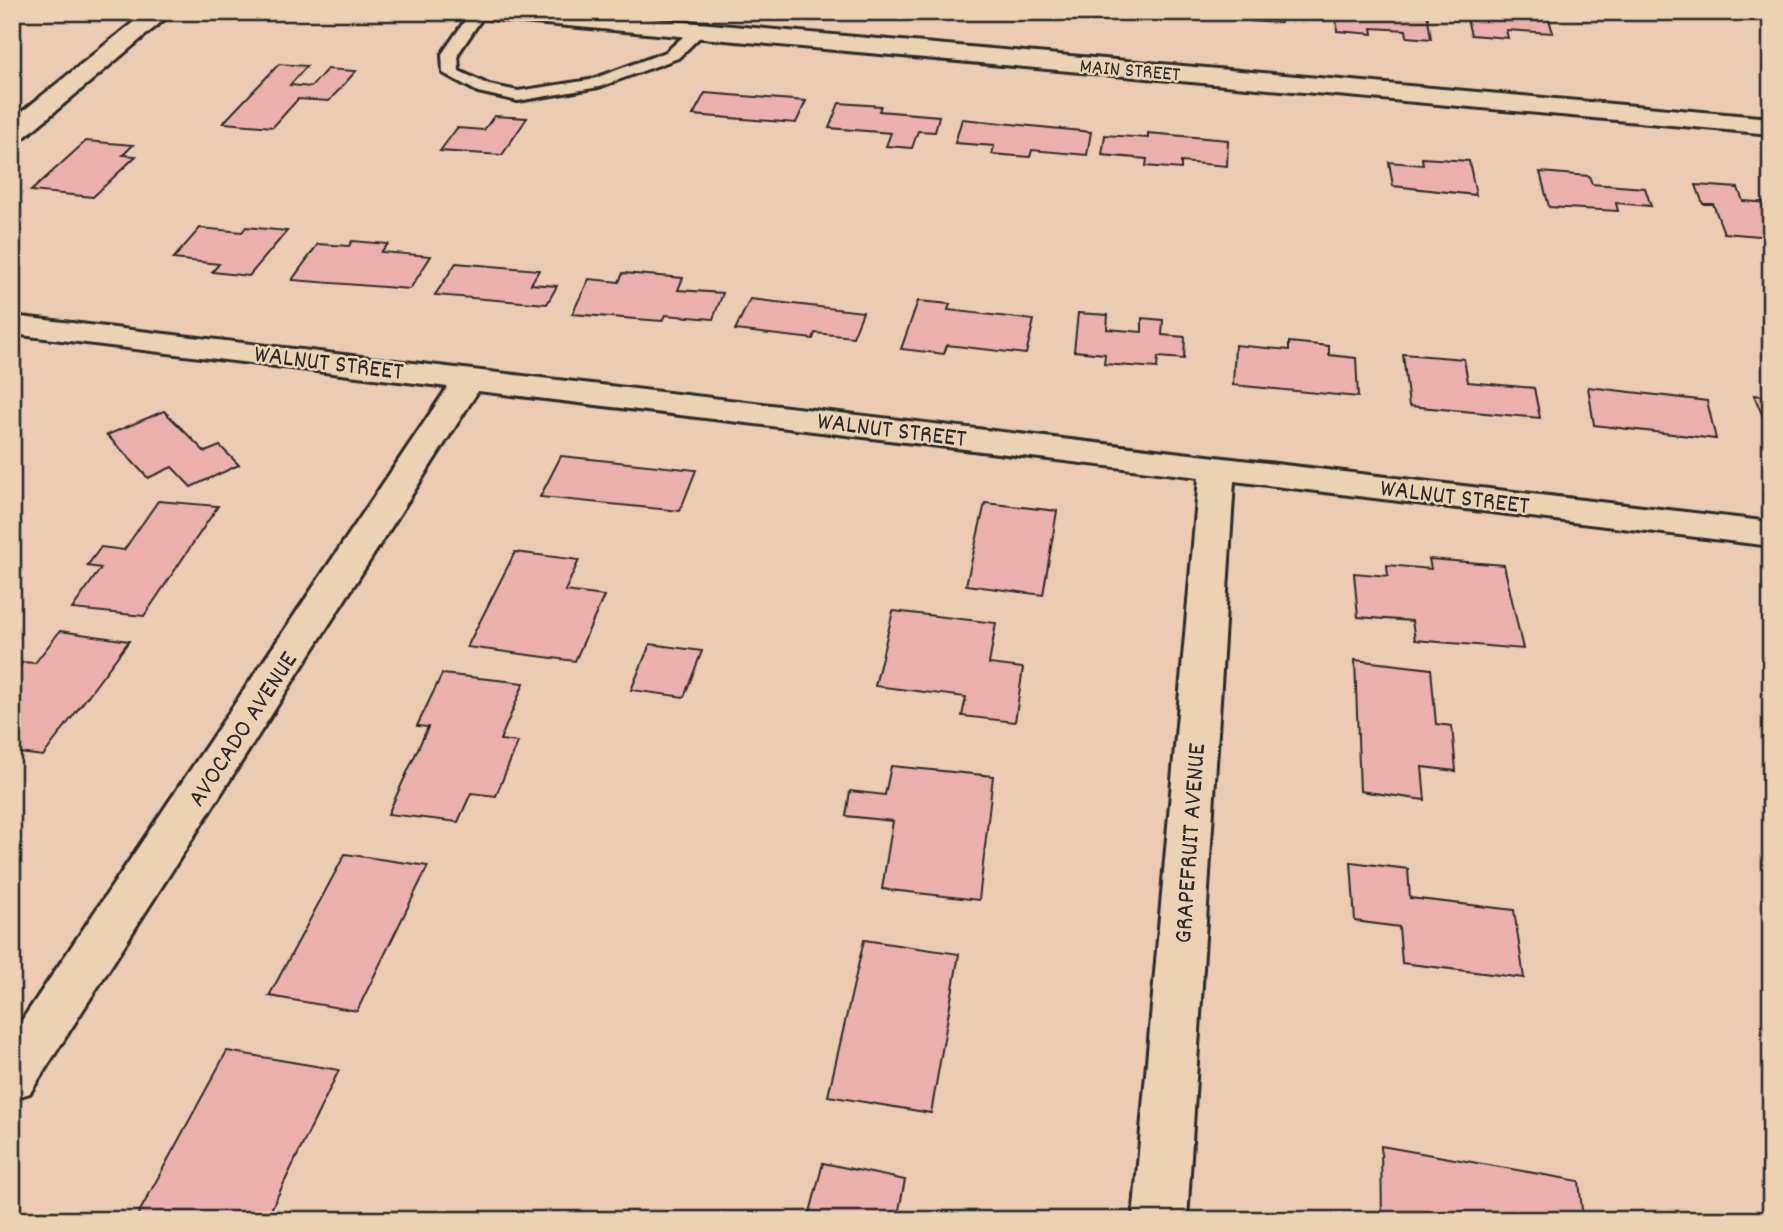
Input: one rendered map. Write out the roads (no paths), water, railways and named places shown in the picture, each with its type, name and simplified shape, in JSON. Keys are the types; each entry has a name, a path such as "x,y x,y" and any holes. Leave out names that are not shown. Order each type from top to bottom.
{"street":[{"path":"12,134 161,12"},
{"name":"MAIN STREET","path":"490,12 1771,126"},
{"name":"WALNUT STREET","path":"12,325 1771,534"},
{"name":"AVOCADO AVENUE","path":"12,1077 470,378"},
{"name":"GRAPEFRUIT AVENUE","path":"1160,1220 1217,467"}],"lane":[{"path":"479,12 450,54 451,73 484,89 518,96 593,84 672,55 698,31"}]}
